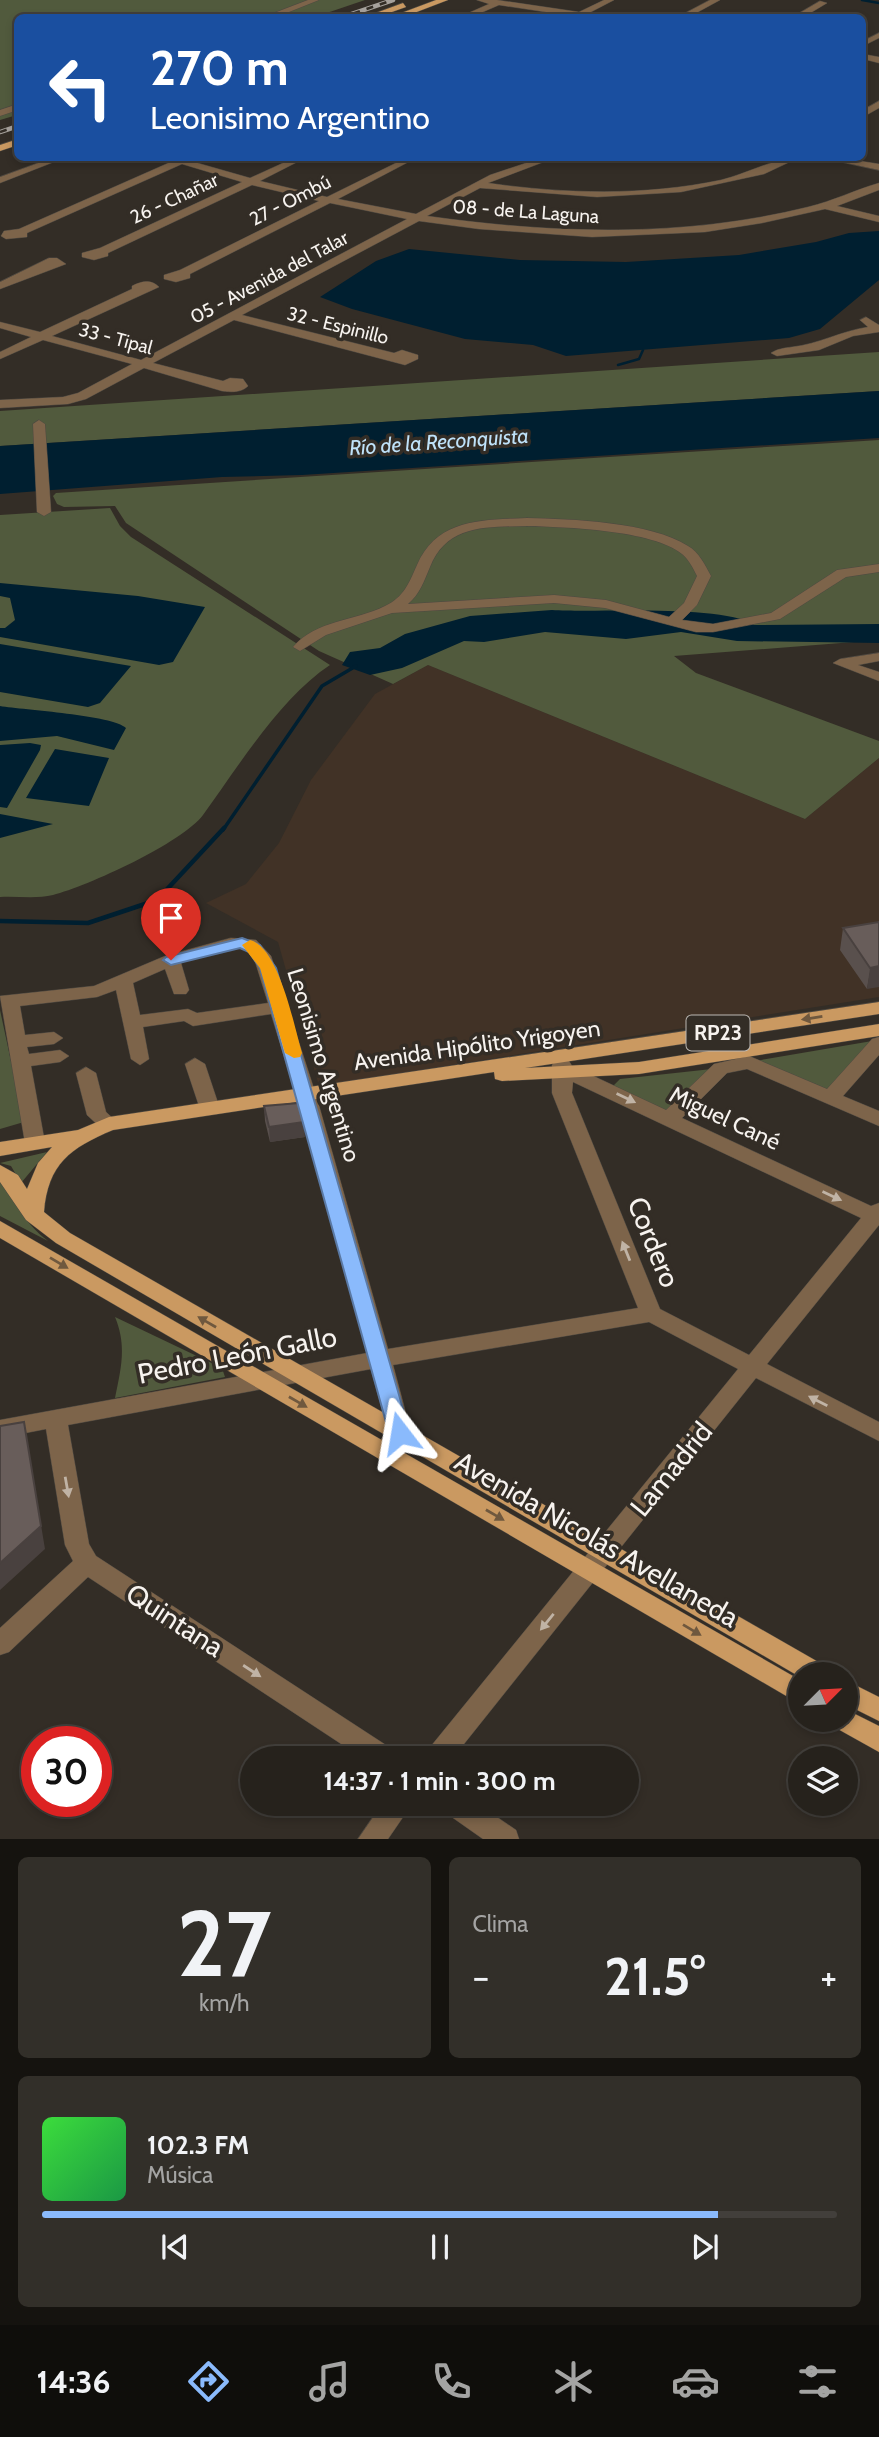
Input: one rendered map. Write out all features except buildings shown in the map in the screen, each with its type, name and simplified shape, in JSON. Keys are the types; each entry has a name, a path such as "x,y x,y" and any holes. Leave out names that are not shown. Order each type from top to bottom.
{"main road":[{"path":"377,14 417,0"},
{"path":"397,14 447,0"},
{"path":"402,14 430,3"},
{"name":"Avenida Hipólito Yrigoyen","path":"0,1149 83,1135 111,1136 308,1101 508,1074 879,1008"},
{"path":"851,1012 874,1035"},
{"name":"Avenida Hipólito Yrigoyen","path":"561,1063 614,1070 874,1035"},
{"name":"Avenida Hipólito Yrigoyen","path":"83,1135 109,1125 210,1109 308,1101"},
{"path":"33,1215 34,1191 42,1170 55,1154 83,1135"},
{"name":"Avenida Nicolás Avellaneda","path":"0,1172 10,1180 33,1215 63,1238 400,1433 788,1685"},
{"name":"Avenida Nicolás Avellaneda","path":"0,1228 384,1451 793,1662"},
{"path":"858,1698 879,1710"},
{"path":"858,1728 879,1740"}],"street":[{"path":"276,14 314,0"},
{"path":"483,0 495,4"},
{"path":"580,14 610,0"},
{"path":"688,14 716,0"},
{"path":"471,1 562,14"},
{"path":"802,14 825,1"},
{"path":"471,14 495,4"},
{"path":"0,180 51,161"},
{"path":"20,232 178,161"},
{"name":"08 - de La Laguna","path":"188,161 250,182 417,219 515,231 643,233 737,224 826,206 879,186"},
{"name":"26 - Chañar","path":"100,252 295,161"},
{"name":"27 - Ombú","path":"183,273 406,161"},
{"name":"05 - Avenida del Talar","path":"0,404 74,399 501,173 539,161"},
{"path":"479,185 549,192 638,192 735,178 785,161"},
{"path":"845,161 879,167"},
{"path":"826,206 879,219"},
{"path":"0,286 46,266"},
{"path":"0,356 139,290"},
{"path":"777,352 829,345 850,333 877,329 866,320 879,310"},
{"name":"32 - Espinillo","path":"232,316 395,357"},
{"name":"33 - Tipal","path":"0,325 222,385"},
{"path":"40,424 44,508"},
{"path":"390,609 414,592 432,548 444,536 484,522 506,520 591,526 664,541 682,548 695,561 704,576 690,605 674,620"},
{"path":"300,647 321,632 390,609 584,600 674,620 696,628 713,628 775,616 842,573 879,568"},
{"path":"879,657 840,663 879,677"},
{"name":"Leonisimo Argentino","path":"5,1002 97,991 171,960 232,943 250,944 262,956 308,1101 400,1433"},
{"path":"171,960 180,990"},
{"path":"124,982 140,1059"},
{"path":"5,1002 19,1052 35,1143"},
{"path":"132,1022 188,1015 193,1020 280,1006"},
{"path":"831,1097 874,1035"},
{"path":"19,1052 57,1047"},
{"path":"669,1119 721,1068 749,1062 879,1119"},
{"name":"Miguel Cané","path":"561,1063 669,1119 878,1215"},
{"name":"Cordero","path":"561,1063 562,1093 651,1314 879,1432"},
{"path":"195,1064 210,1109"},
{"path":"86,1073 97,1115 109,1125"},
{"name":"Lamadrid","path":"447,1746 878,1215"},
{"name":"Pedro León Gallo","path":"0,1429 381,1359 651,1314"},
{"path":"0,1644 87,1563 77,1545 56,1419"},
{"path":"384,1451 400,1433"},
{"name":"Quintana","path":"87,1563 366,1746"},
{"path":"371,1839 389,1816"},
{"path":"472,1816 506,1839"}],"shaded area":[{"path":"428,665 805,819 879,758 879,997 319,1086 278,942 206,903 246,884 279,843 311,780 375,694"}],"green space":[{"path":"0,0 365,0 324,14 14,14 14,116 0,120"},
{"path":"879,352 879,391 0,446 0,411"},
{"path":"879,440 879,640 674,656 696,673 879,741 879,758 805,819 428,665 393,684 319,651 126,523 115,506 64,507 57,504 53,496 56,493"},
{"path":"110,508 120,526 131,537 330,665 277,714 203,815 176,838 133,862 69,890 40,897 0,897 0,515"},
{"path":"0,1010 24,1122 0,1129"},
{"path":"878,1040 831,1097 749,1062"},
{"path":"721,1068 669,1119 613,1086 620,1079"},
{"path":"47,1152 21,1183 11,1166 0,1163"},
{"path":"0,1180 26,1220 48,1241 0,1216"},
{"path":"115,1317 222,1368 225,1377 115,1398 122,1347"}],"water":[{"path":"879,231 879,280 820,329 789,338 566,356 533,345 465,339 352,309 320,297 376,261 409,249 520,260 626,262 739,255 816,242 849,233"},
{"name":"Río de la Reconquista","path":"879,391 879,438 302,475 222,477 0,494 0,446"},
{"path":"0,583 138,596 205,607 173,662 159,665 0,637 0,628 5,628 15,620 10,598 0,596"},
{"path":"552,610 716,614 738,618 754,625 879,624 879,643 737,641 681,632 626,639 545,632 484,642 464,641 402,668 370,675 342,665 350,652 380,648 405,634 470,616"},
{"path":"0,644 131,666 100,703 88,707 0,692"},
{"path":"0,706 87,716 118,723 126,728 114,750 57,736 0,741"},
{"path":"0,745 41,745 40,750 7,808 0,807"},
{"path":"55,749 109,758 89,806 26,798"},
{"path":"0,814 53,824 0,838"}],"waterway":[{"path":"862,0 879,3"},
{"path":"618,365 639,359 643,350"},
{"path":"223,830 322,686 356,666"},
{"path":"0,921 88,923 157,900 224,828"}],"railway":[{"path":"352,14 393,0"},
{"path":"0,132 14,127"}],"slow traffic":[{"path":"250,945 262,956 268,968 294,1053"}],"route":[{"path":"171,960 232,943 242,943 255,948 268,968 324,1157 400,1433"}]}
